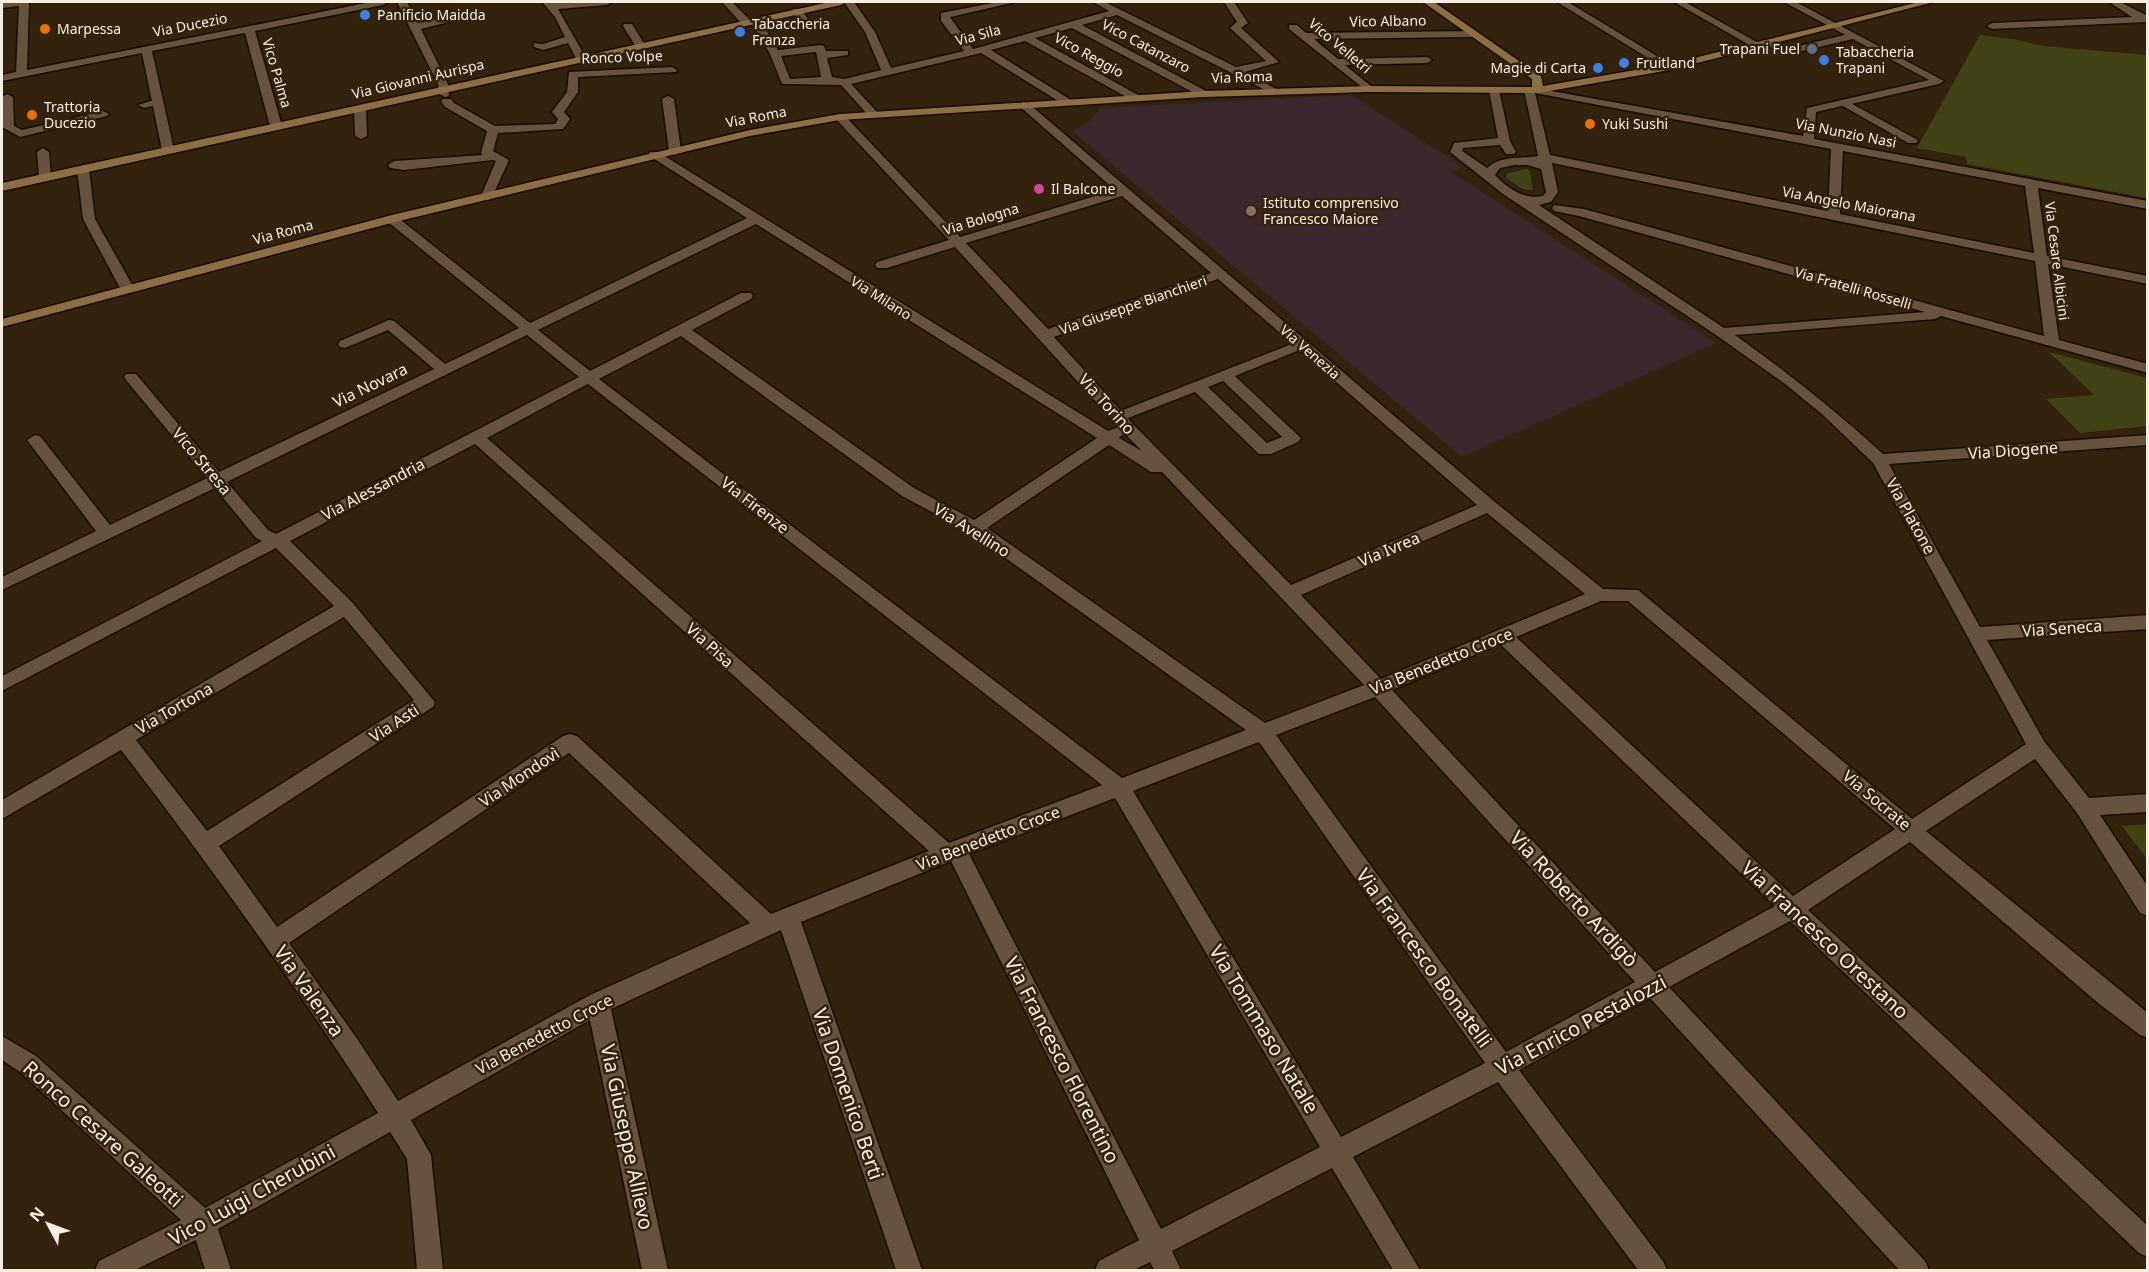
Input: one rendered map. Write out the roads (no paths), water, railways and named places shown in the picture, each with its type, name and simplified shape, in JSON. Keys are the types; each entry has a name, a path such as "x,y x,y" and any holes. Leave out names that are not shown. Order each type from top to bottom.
{"main road":[{"name":"Via Giovanni Aurispa","path":"2,187 360,108 446,95 581,58 841,2"},
{"path":"1428,2 1537,78 1534,90"},
{"name":"Via Roma","path":"2,322 392,219 750,133 840,117 1275,91 1534,90 1670,67 1929,2"}],"street":[{"name":"Via Ducezio","path":"5,79 383,2"},
{"path":"402,2 449,105 494,130 487,153 503,160 487,196"},
{"path":"550,4 607,2"},
{"path":"727,2 750,21 776,54 820,48 827,80"},
{"path":"849,2 870,32 888,73"},
{"path":"971,53 946,21 945,15 977,5 1011,2"},
{"path":"1098,2 1275,91"},
{"path":"1229,2 1243,23 1235,28 1274,62 1235,71"},
{"path":"1562,2 1670,67"},
{"path":"1679,2 1761,44 1790,51 1853,36"},
{"path":"1789,2 1938,81 1810,110 1808,141"},
{"path":"2114,2 2146,20"},
{"path":"2,5 24,3 21,74"},
{"path":"591,17 592,3"},
{"path":"550,4 559,16 569,39 581,58"},
{"path":"797,11 807,25"},
{"name":"Via Sila","path":"776,54 786,82 827,80 844,82 983,50 1118,12"},
{"path":"415,27 460,18"},
{"path":"1992,26 2146,20"},
{"name":"Vico Catanzaro","path":"1074,25 1204,94"},
{"path":"628,26 640,45"},
{"name":"Vico Velletri","path":"1293,27 1368,89"},
{"name":"Vico Palma","path":"249,29 276,126"},
{"name":"Vico Albano","path":"1304,36 1473,34"},
{"name":"Vico Reggio","path":"1026,37 1136,98"},
{"path":"538,45 543,47 569,39"},
{"path":"146,49 168,150"},
{"path":"983,50 1067,102"},
{"path":"822,55 844,53"},
{"path":"1335,62 1427,60"},
{"name":"Ronco Volpe","path":"494,130 559,127 564,119 558,111 572,92 573,74 672,70"},
{"path":"844,82 873,114"},
{"path":"1489,174 1491,168 1500,163 1515,161 1504,141 1494,90"},
{"path":"1534,90 1552,192 1565,227"},
{"name":"Via Nunzio Nasi","path":"1534,90 2148,205"},
{"path":"7,97 8,127 20,134 103,114"},
{"path":"668,99 675,151"},
{"path":"144,105 158,102"},
{"path":"1845,103 1912,141"},
{"name":"Via Venezia","path":"1024,105 1489,506 1599,595"},
{"path":"360,108 361,136"},
{"name":"Via Torino","path":"840,117 1045,335 1122,422 1378,688"},
{"name":"Via Platone","path":"1504,141 1458,146 1455,152 1489,174 1495,183 1565,227 1790,381 1828,412 1879,460 1977,634 2037,747 2084,807 2148,906"},
{"path":"1834,217 1838,147"},
{"path":"43,152 45,177"},
{"name":"Via Milano","path":"654,155 1179,482"},
{"path":"394,165 483,159 495,156"},
{"name":"Via Angelo Maiorana","path":"1515,161 1546,162 2148,280"},
{"path":"82,169 89,219 127,288"},
{"name":"Via Cesare Albicini","path":"2031,183 2052,343"},
{"name":"Via Bologna","path":"882,265 1124,191"},
{"path":"1520,198 1531,202 1541,201 1552,192"},
{"name":"Via Fratelli Rosselli","path":"1558,208 1591,215 2148,369"},
{"name":"Via Firenze","path":"392,219 588,377 1120,788"},
{"name":"Via Novara","path":"2,584 754,219"},
{"name":"Via Giuseppe Bianchieri","path":"1045,335 1221,274"},
{"name":"Via Alessandria","path":"2,684 746,296"},
{"path":"1721,332 1946,314"},
{"path":"345,344 389,324 444,370"},
{"name":"Via Avellino","path":"681,329 908,492 975,528 1262,731"},
{"path":"975,528 1108,439 1122,422 1198,386 1302,345"},
{"path":"1198,386 1265,450 1293,438 1225,375"},
{"name":"Vico Stresa","path":"130,377 262,534 275,541"},
{"name":"Via Pisa","path":"475,436 951,852"},
{"path":"35,440 107,532"},
{"name":"Via Diogene","path":"1879,460 2148,440"},
{"name":"Via Ivrea","path":"1289,593 1489,506"},
{"name":"Via Asti","path":"205,844 426,702 346,608 284,545 275,541"},
{"name":"Via Benedetto Croce","path":"393,1116 598,1003 778,921 1262,731 1378,688 1599,595"},
{"name":"Via Socrate","path":"1599,595 1632,595 2106,995 2148,1027"},
{"name":"Via Tortona","path":"2,810 346,608"},
{"name":"Via Seneca","path":"1977,634 2148,622"},
{"name":"Via Francesco Orestano","path":"1503,636 2148,1244"},
{"name":"Via Roberto Ardigò","path":"1378,688 1916,1270"},
{"name":"Via Francesco Bonatelli","path":"1262,731 1502,1067 1654,1270"},
{"name":"Via Valenza","path":"123,738 205,844 350,1048 419,1155 430,1270"},
{"name":"Via Mondovì","path":"274,941 570,742 778,921"},
{"name":"Via Enrico Pestalozzi","path":"1108,1270 1502,1067 1654,986 1791,909 2037,747"},
{"name":"Via Tommaso Natale","path":"1120,788 1407,1270"},
{"path":"2084,807 2148,802"},
{"name":"Via Francesco Florentino","path":"951,852 1168,1270"},
{"name":"Via Domenico Berti","path":"778,921 909,1270"},
{"name":"Via Giuseppe Allievo","path":"598,1003 655,1270"},
{"name":"Ronco Cesare Galeotti","path":"2,1047 28,1064 203,1223"},
{"name":"Vico Luigi Cherubini","path":"108,1270 203,1223 393,1116"},
{"path":"203,1223 218,1270"}],"place":[{"name":"Panificio Maidda","path":"365,15"},
{"name":"Marpessa","path":"45,29"},
{"name":"Tabaccheria Franza","path":"740,32"},
{"name":"Trapani Fuel","path":"1812,49"},
{"name":"Tabaccheria Trapani","path":"1824,60"},
{"name":"Fruitland","path":"1624,63"},
{"name":"Magie di Carta","path":"1598,68"},
{"name":"Trattoria Ducezio","path":"32,115"},
{"name":"Yuki Sushi","path":"1590,124"},
{"name":"Il Balcone","path":"1039,189"},
{"name":"Istituto comprensivo Francesco Maiore","path":"1251,211"}]}
